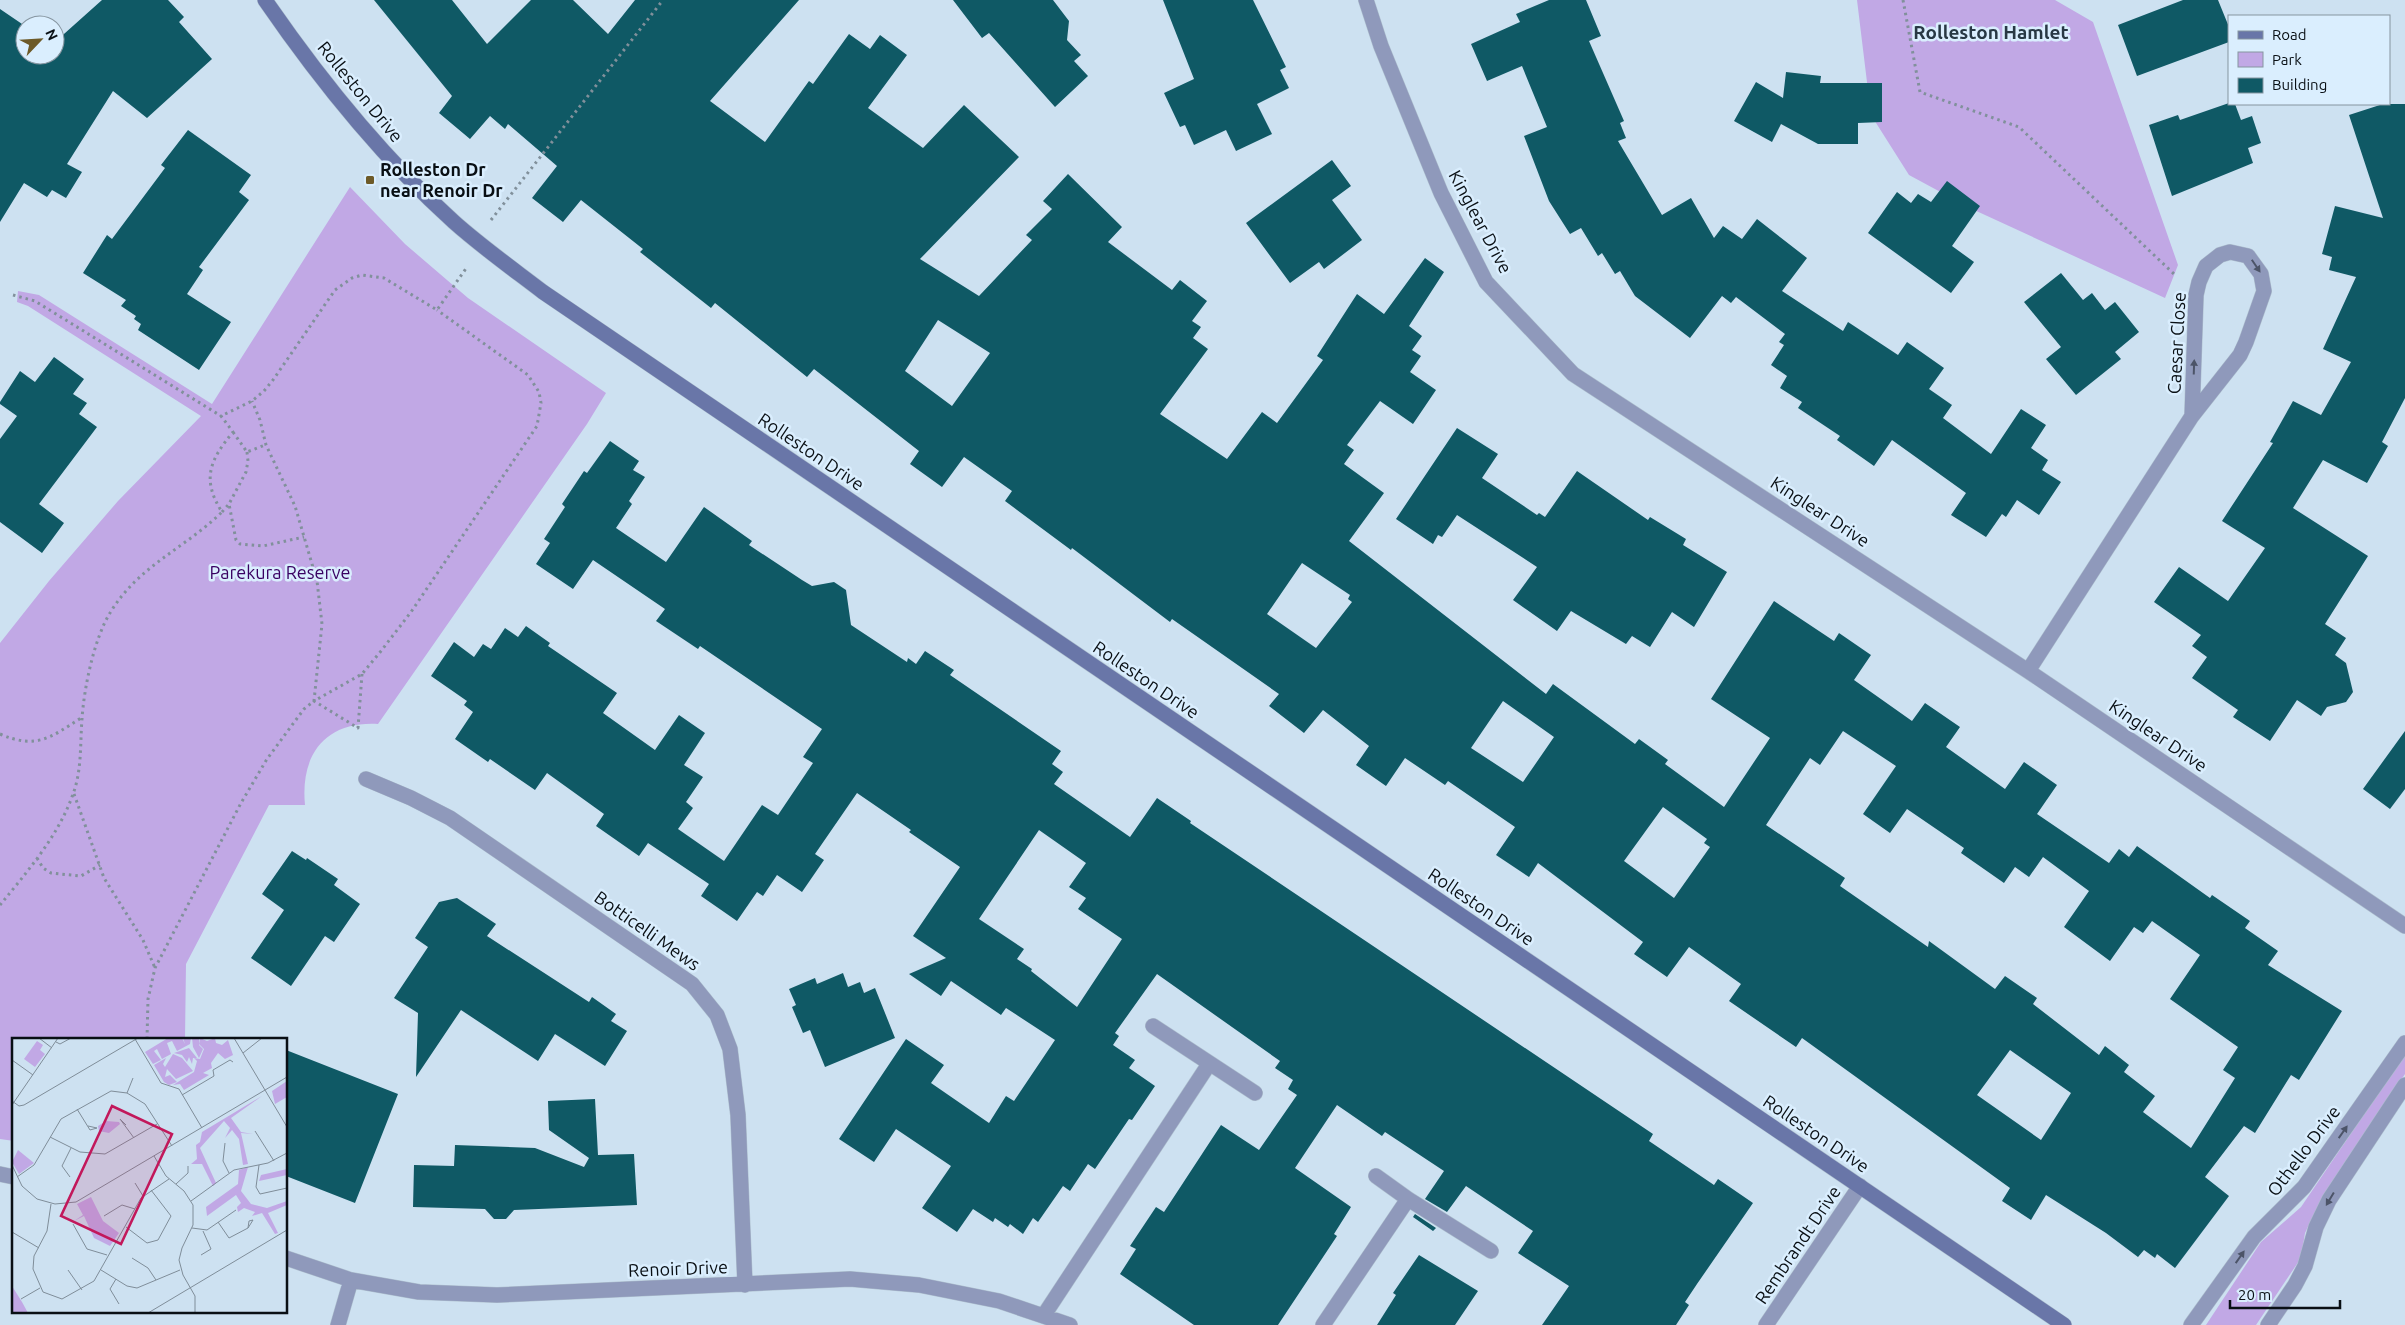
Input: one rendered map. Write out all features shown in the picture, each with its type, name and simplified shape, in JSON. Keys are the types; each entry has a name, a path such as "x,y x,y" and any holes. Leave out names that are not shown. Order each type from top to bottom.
{"main road":[{"name":"Rolleston Drive","path":"265,0 314,68 385,153 420,190 479,243 543,292 2064,1325"}],"street":[{"name":"Kinglear Drive","path":"1366,0 1381,46 1441,193 1486,282 1573,374 2028,671 2405,926"},
{"name":"Caesar Close","path":"2028,671 2192,416 2231,368 2246,342 2264,291 2261,274 2248,256 2239,252 2220,255 2206,266 2199,282 2196,295 2192,416"},
{"name":"Botticelli Mews","path":"366,779 411,798 458,823 692,984 717,1015 730,1049 738,1115 745,1285"},
{"path":"1153,1026 1256,1094"},
{"name":"Othello Drive","path":"2191,1325 2254,1237 2304,1188 2405,1043"},
{"path":"1044,1315 1209,1064"},
{"path":"2268,1325 2306,1266 2316,1227 2329,1200 2405,1085"},
{"path":"1376,1176 1408,1199 1491,1251"},
{"name":"Rembrandt Drive","path":"1766,1325 1860,1186"},
{"path":"1323,1325 1408,1199"},
{"name":"Renoir Drive","path":"288,1259 351,1280 419,1292 497,1296 850,1279 919,1285 998,1300 1070,1325"},
{"path":"338,1325 351,1280"}],"path":[{"path":"436,310 479,243 663,0"},
{"path":"1903,0 1920,92 2019,127 2196,295"},
{"path":"147,1038 148,999 155,968 241,803 267,759 304,709 362,674 411,612 537,426 541,414 539,392 528,375 436,310 384,278 362,275 352,278 335,290 273,380 252,401 221,416"},
{"path":"0,905 37,858 67,809 74,793 81,757 82,718 97,644 108,615 118,599 147,568 195,536 222,512 229,504 246,472 248,461 247,452 221,416 35,301 13,295"},
{"path":"252,401 260,420 266,445 295,506 316,581 322,624 314,702"},
{"path":"222,512 214,500 209,482 210,468 217,453 233,432"},
{"path":"247,452 266,445"},
{"path":"229,504 236,540 240,544 263,546 304,538"},
{"path":"314,702 358,728 362,674"},
{"path":"0,734 40,742 82,718"},
{"path":"74,793 110,889 143,940 155,968"},
{"path":"37,858 43,868 51,873 81,876 100,865"}],"green space":[{"path":"1857,0 2055,0 2093,22 2178,265 2165,298 1972,209 1909,175 1871,115"},
{"name":"Parekura Reserve","path":"350,187 405,244 468,298 606,393 587,424 378,724 344,728 320,744 312,756 307,770 305,805 269,805 186,964 185,1038 12,1038 12,1141 0,1139 0,643 49,581 118,501 201,416 28,306 17,302 18,291 39,295 212,404"},
{"path":"2405,1054 2405,1074 2317,1208 2305,1233 2301,1258 2256,1325 2206,1325 2261,1242 2301,1207"}],"building":[{"path":"102,0 168,0 184,17 179,22 212,59 147,118 113,91 67,164 82,172 66,198 52,190 47,197 24,183 0,222 0,9 15,19 15,65 65,65 65,33"},
{"path":"374,0 452,0 487,44 531,0 573,0 608,34 635,0 799,0 710,101 765,142 809,81 813,84 849,34 870,49 880,35 907,55 868,108 923,148 964,105 1019,157 920,259 979,296 1032,240 1026,235 1052,209 1043,201 1068,174 1122,227 1108,242 1172,290 1180,280 1207,301 1192,321 1201,327 1193,338 1208,349 1160,414 1227,459 1262,412 1277,423 1323,360 1317,356 1357,294 1384,314 1425,258 1444,272 1409,326 1422,336 1412,350 1421,356 1410,372 1436,390 1413,424 1380,401 1347,445 1354,450 1344,464 1384,493 1349,541 1546,694 1553,684 1635,744 1639,739 1668,760 1665,764 1724,807 1770,738 1711,699 1774,601 1834,641 1839,633 1871,655 1854,680 1912,721 1925,703 1960,727 1946,747 2005,789 2024,762 2057,785 2037,814 2109,863 2119,849 2129,857 2137,846 2210,898 2212,895 2250,921 2245,928 2278,951 2268,965 2342,1011 2299,1080 2291,1075 2255,1133 2244,1126 2205,1177 2229,1196 2175,1268 2157,1254 2155,1258 2144,1250 2138,1257 2106,1233 2046,1195 2031,1220 2002,1201 2010,1188 1802,1038 1796,1047 1729,1001 1741,984 1689,947 1667,977 1634,954 1643,942 1538,863 1529,877 1496,855 1515,827 1448,781 1445,785 1405,758 1386,786 1356,765 1369,746 1323,710 1304,733 1269,706 1279,694 1172,619 1170,622 1072,548 1071,550 1005,501 1012,491 964,457 942,487 910,464 919,451 814,369 807,377 715,303 711,308 640,252 643,249 581,200 563,222 532,198 557,166 508,124 505,129 490,116 470,139 439,113 452,96","holes":["938,320 990,353 952,406 905,371","1302,563 1350,595 1348,599 1352,602 1316,648 1267,614","1503,701 1554,737 1523,782 1471,748","1843,731 1896,766 1863,814 1890,833 1907,809 1964,848 1961,853 2004,883 2015,867 2029,877 2043,857 2089,891 2064,927 2110,961 2134,927 2143,933 2152,921 2200,955 2170,999 2238,1047 2223,1070 2235,1078 2191,1148 2143,1112 2155,1096 2124,1072 2129,1065 2105,1046 2099,1055 2033,1004 2037,998 2005,976 1995,989 1929,941 1928,947 1840,886 1845,878 1766,825 1810,758 1820,765","1663,807 1707,839 1704,843 1710,847 1674,898 1624,861","2010,1050 2071,1093 2041,1140 1977,1095"]},
{"path":"953,0 1053,0 1069,21 1067,40 1081,55 1074,61 1088,76 1055,107 989,33 982,38"},
{"path":"1163,0 1253,0 1286,67 1280,70 1289,88 1257,104 1272,134 1236,151 1226,130 1194,145 1185,125 1180,127 1164,93 1194,79"},
{"path":"1549,0 1586,0 1601,36 1589,41 1624,121 1620,123 1626,138 1618,141 1662,215 1691,198 1714,238 1723,226 1742,239 1757,219 1807,258 1782,291 1843,331 1848,322 1898,355 1907,342 1944,368 1929,389 1952,405 1943,418 1991,454 2021,409 2046,425 2031,448 2048,460 2042,470 2061,482 2039,515 2017,500 2006,517 2002,514 1986,537 1951,515 1966,493 1892,440 1874,466 1837,440 1840,436 1798,408 1802,402 1780,388 1787,376 1771,365 1784,345 1779,342 1785,334 1736,297 1731,303 1722,296 1690,338 1635,296 1620,271 1615,274 1602,253 1598,256 1581,228 1570,234 1549,201 1524,136 1547,127 1522,66 1487,81 1471,44 1520,22 1516,14"},
{"path":"2183,0 2218,0 2228,25 2228,42 2137,76 2118,25"},
{"path":"1786,72 1821,76 1820,83 1882,83 1882,122 1858,123 1858,144 1818,144 1781,124 1772,142 1734,121 1756,82 1783,98"},
{"path":"2228,103 2228,105 2235,105 2241,120 2252,116 2261,143 2248,148 2253,163 2172,196 2149,125 2178,115 2180,120"},
{"path":"2405,104 2405,398 2382,442 2388,446 2367,483 2323,460 2293,508 2368,556 2325,624 2346,638 2335,655 2346,663 2353,692 2346,702 2327,707 2321,716 2297,700 2270,741 2233,717 2238,710 2192,678 2207,657 2192,646 2201,635 2154,602 2179,567 2228,601 2265,548 2222,521 2273,443 2270,442 2293,401 2321,415 2351,362 2323,349 2356,277 2329,270 2332,257 2322,254 2335,206 2383,218 2349,115 2380,105"},
{"path":"188,130 251,175 239,192 249,200 199,267 203,270 187,294 231,322 199,370 138,330 141,324 134,319 136,316 121,306 126,300 83,273 107,235 112,239 165,168 161,165"},
{"path":"1332,160 1351,186 1332,200 1362,240 1324,269 1319,262 1290,283 1246,223"},
{"path":"1947,181 1980,206 1952,246 1974,262 1951,293 1868,233 1897,192 1911,203 1918,194 1931,202"},
{"path":"2061,273 2083,300 2092,293 2105,310 2115,302 2139,332 2115,352 2121,359 2076,395 2046,359 2061,347 2024,302"},
{"path":"54,357 84,379 73,394 87,403 79,414 97,427 39,504 64,523 42,553 0,522 0,439 17,416 0,404 0,402 20,371 35,382"},
{"path":"1457,428 1498,454 1482,478 1537,515 1539,513 1545,517 1577,471 1648,520 1650,517 1686,539 1683,545 1727,572 1694,627 1672,612 1650,647 1632,636 1626,644 1571,611 1557,631 1513,600 1537,567 1457,515 1442,537 1438,535 1433,544 1396,519"},
{"path":"610,441 639,461 633,470 645,477 629,501 632,504 616,528 666,562 704,507 752,541 749,545 812,586 834,582 846,590 851,625 907,662 908,658 916,664 925,651 954,670 950,675 1061,751 1052,764 1063,772 1054,784 1130,837 1157,798 1191,821 1190,823 1653,1134 1649,1141 1714,1185 1718,1179 1753,1203 1685,1302 1689,1305 1676,1325 1542,1325 1569,1286 1518,1253 1533,1231 1466,1186 1447,1212 1425,1199 1444,1171 1385,1132 1382,1136 1337,1105 1295,1168 1351,1207 1334,1234 1337,1236 1278,1325 1194,1325 1120,1274 1136,1249 1130,1246 1156,1207 1164,1212 1221,1125 1259,1150 1297,1095 1288,1089 1293,1080 1275,1068 1280,1061 1157,974 1115,1033 1119,1036 1113,1045 1135,1060 1129,1068 1155,1086 1132,1120 1129,1119 1095,1169 1088,1164 1070,1191 1063,1186 1038,1222 1033,1218 1023,1234 1010,1224 1008,1227 995,1218 993,1222 973,1209 957,1232 922,1208 951,1166 896,1129 874,1162 839,1139 906,1039 944,1065 931,1083 989,1123 1006,1096 1014,1101 1055,1040 1006,1008 1001,1015 951,981 941,996 909,974 946,958 913,936 960,867 857,793 815,854 824,860 802,892 777,875 763,896 757,892 737,921 701,896 709,884 648,843 639,856 596,826 604,814 547,773 535,790 490,759 488,762 455,739 473,712 464,705 467,701 431,676 454,642 474,657 483,644 491,649 505,628 518,637 526,626 550,643 548,646 617,693 603,713 655,750 679,715 705,733 684,765 703,777 686,802 693,808 678,829 724,861 762,805 778,815 813,763 803,757 822,729 700,646 698,649 656,621 665,609 593,560 573,589 536,564 550,543 544,539 565,507 562,504 584,471 587,473","holes":["1039,830 1086,863 1069,887 1086,898 1078,909 1122,939 1077,1007 1031,971 1032,969 1017,959 1024,949 979,919"]},
{"path":"2405,731 2405,789 2390,809 2363,789"},
{"path":"292,851 306,860 307,858 338,879 334,885 360,904 334,942 325,936 291,986 251,958 284,910 262,894"},
{"path":"457,898 496,924 487,936 589,1002 592,997 616,1014 611,1021 627,1031 605,1066 555,1034 538,1061 461,1010 416,1077 418,1013 394,998 428,947 415,938 439,902"},
{"path":"843,973 848,987 860,982 864,993 875,988 895,1038 825,1067 810,1030 803,1033 792,1007 796,1005 789,989 815,978 817,984"},
{"path":"288,1051 398,1094 355,1203 288,1177"},
{"path":"595,1099 598,1155 634,1154 637,1205 514,1210 506,1219 494,1219 485,1209 413,1207 414,1165 454,1166 455,1145 535,1148 584,1167 589,1158 549,1130 548,1101"},
{"path":"1415,1214 1436,1228 1433,1231 1413,1217"},
{"path":"1419,1255 1478,1291 1455,1325 1377,1325 1396,1295 1393,1293"}],"place":[{"name":"Rolleston Dr near Renoir Dr","path":"370,180"}],"district":[{"name":"Rolleston Hamlet","path":"1991,32"}]}
